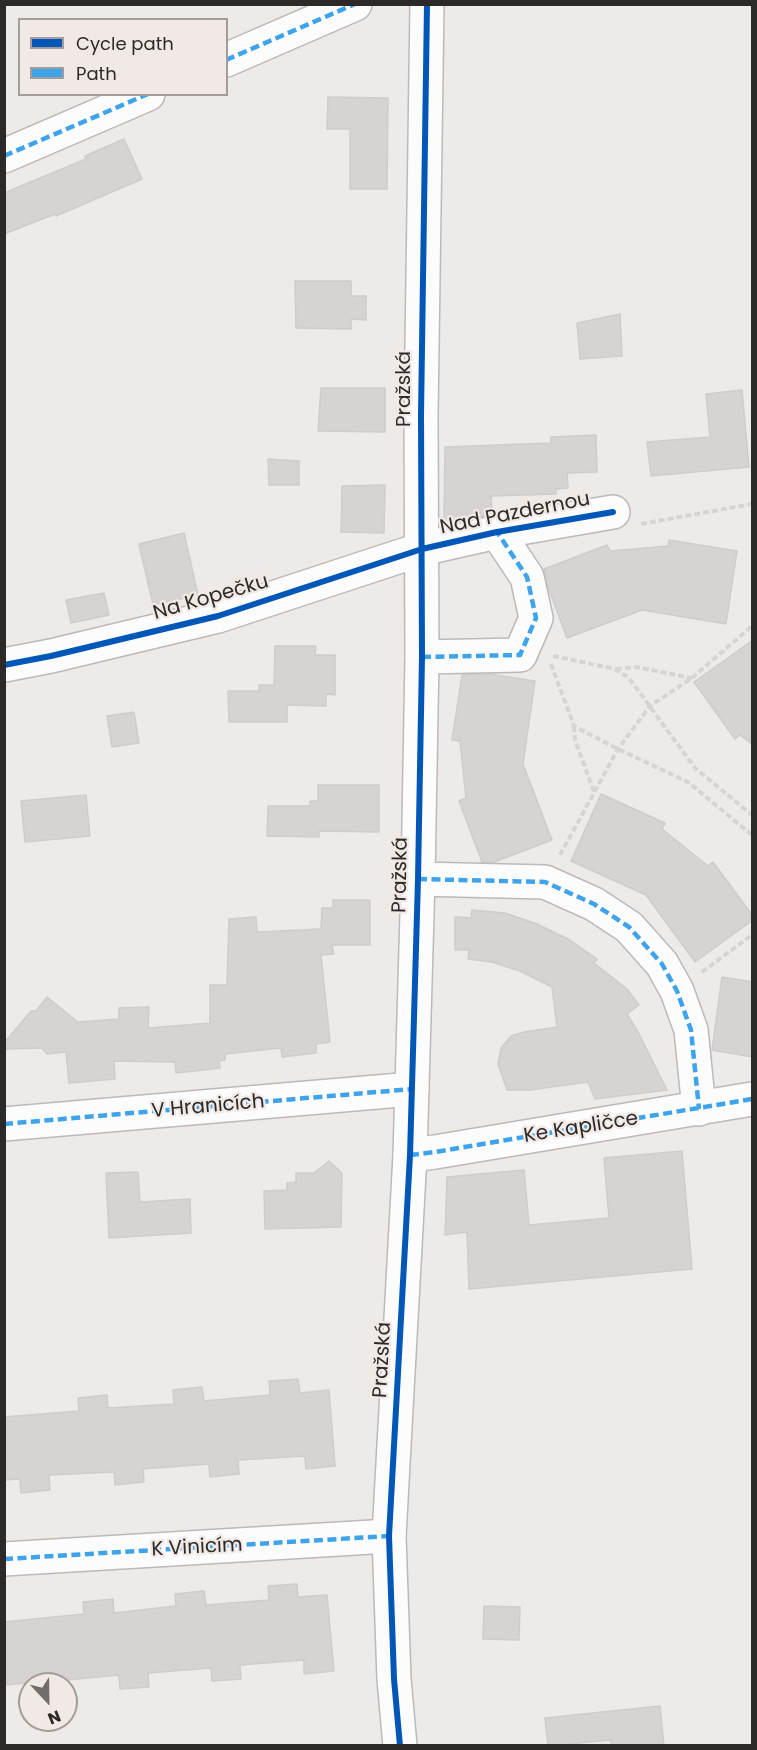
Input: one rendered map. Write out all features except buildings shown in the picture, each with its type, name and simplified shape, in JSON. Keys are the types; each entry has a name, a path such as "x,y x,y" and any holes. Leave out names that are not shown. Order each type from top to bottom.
{"street":[{"path":"228,59 356,4"},
{"name":"Pražská","path":"400,1746 394,1679 389,1536 410,1155 418,879 427,4"},
{"path":"4,156 143,96"},
{"name":"Nad Pazdernou","path":"422,549 497,532 613,512"},
{"name":"Nad Pazdernou","path":"422,657 520,655 536,618 527,577 497,532"},
{"name":"Na Kopečku","path":"4,664 51,656 218,616 422,549"},
{"path":"418,879 545,882 594,904 629,927 662,964 677,991 691,1030 699,1108"},
{"name":"V Hranicích","path":"4,1124 412,1089"},
{"name":"Ke Kapličce","path":"410,1155 753,1099"},
{"name":"K Vinicím","path":"4,1559 389,1536"}],"path":[{"path":"613,512 635,525 753,504"},
{"path":"545,882 618,749 650,706 692,678 753,626"},
{"path":"594,793 575,740 574,726 547,654 615,669 636,668 692,678"},
{"path":"615,669 629,678 695,768 753,815"},
{"path":"574,726 688,782 753,835"},
{"path":"677,991 753,935"}],"marked path":[{"path":"228,59 355,4"},
{"path":"4,156 143,96"},
{"path":"422,657 520,655 536,618 527,577 497,532"},
{"path":"418,879 545,882 594,904 629,927 662,964 677,991 691,1030 699,1109"},
{"path":"4,1124 412,1089"},
{"path":"410,1155 752,1099"},
{"path":"4,1559 389,1536"}],"cycle path":[{"path":"400,1746 394,1679 389,1536 410,1155 418,879 427,4"},
{"path":"4,665 218,616 422,549 497,532 613,512"}]}
